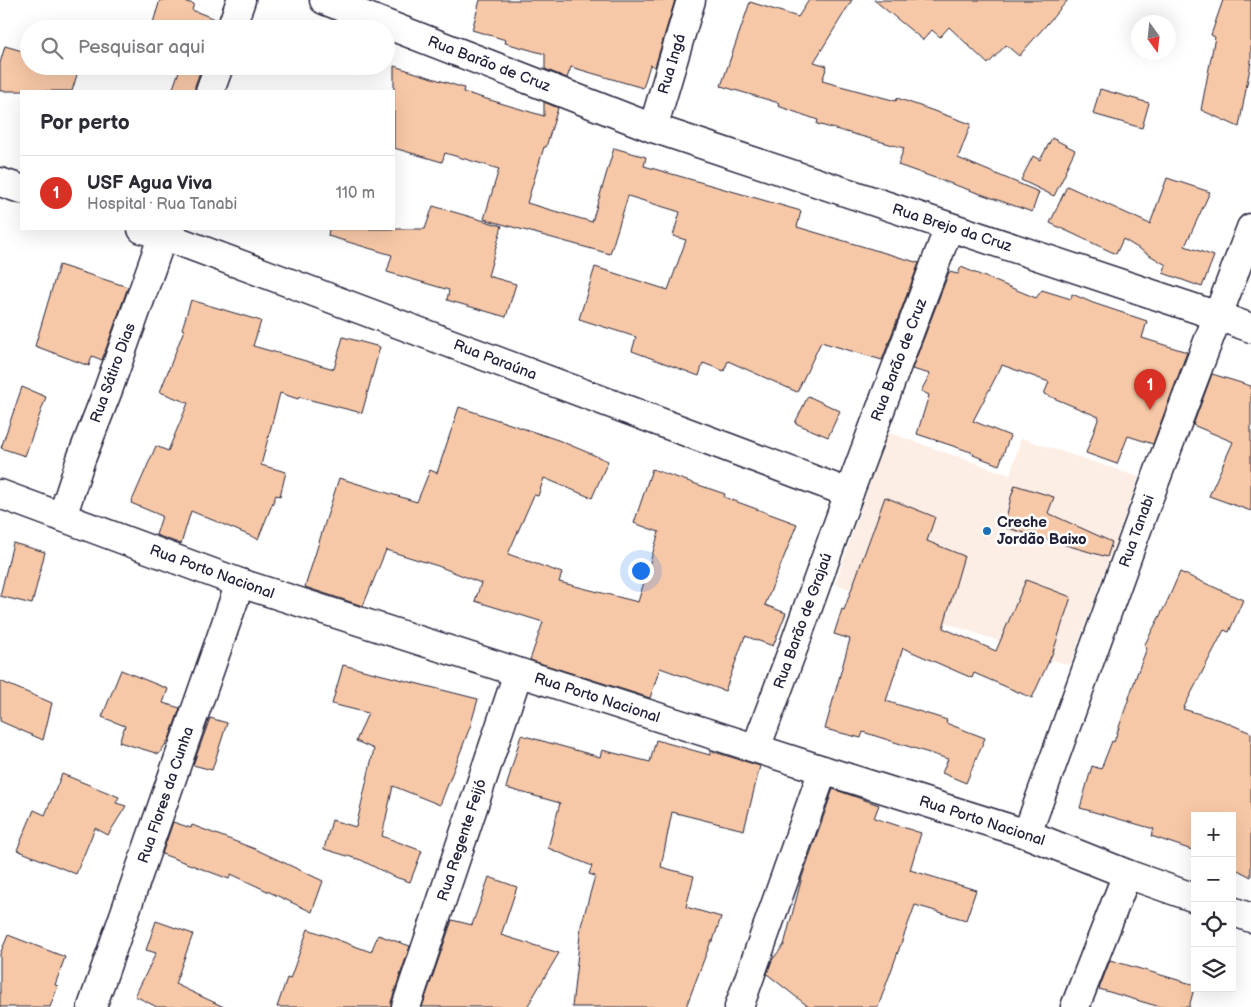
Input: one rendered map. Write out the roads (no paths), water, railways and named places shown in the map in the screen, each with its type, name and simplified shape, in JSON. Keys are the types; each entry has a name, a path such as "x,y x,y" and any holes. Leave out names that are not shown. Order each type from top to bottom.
{"street":[{"path":"234,20 240,0"},
{"name":"Rua Barão de Cruz","path":"324,0 376,20"},
{"name":"Rua Ingá","path":"654,128 691,0"},
{"name":"Rua Barão de Cruz","path":"395,28 654,128"},
{"path":"210,90 216,75"},
{"name":"Rua Brejo da Cruz","path":"654,128 1251,328"},
{"path":"0,182 20,189"},
{"name":"Rua Barão de Cruz","path":"849,493 949,227"},
{"name":"Rua Tanabi","path":"1027,834 1139,523 1251,228"},
{"name":"Rua Paraúna","path":"156,231 849,493"},
{"name":"Rua Sátiro Dias","path":"62,517 81,459 108,390 156,231"},
{"name":"Rua Barão de Grajaú","path":"756,748 849,493"},
{"name":"Rua Porto Nacional","path":"2,500 62,517 240,584 1027,834 1127,874 1191,897"},
{"name":"Rua Flores da Cunha","path":"92,1007 240,584"},
{"name":"Rua Regente Feijó","path":"406,1007 518,673"},
{"path":"739,1007 823,770"},
{"path":"1075,1007 1127,874"},
{"path":"1236,912 1251,918"}],"place":[{"name":"USF Agua Viva","path":"1150,410"},
{"name":"Creche Jordão Baixo","path":"987,531"}]}
